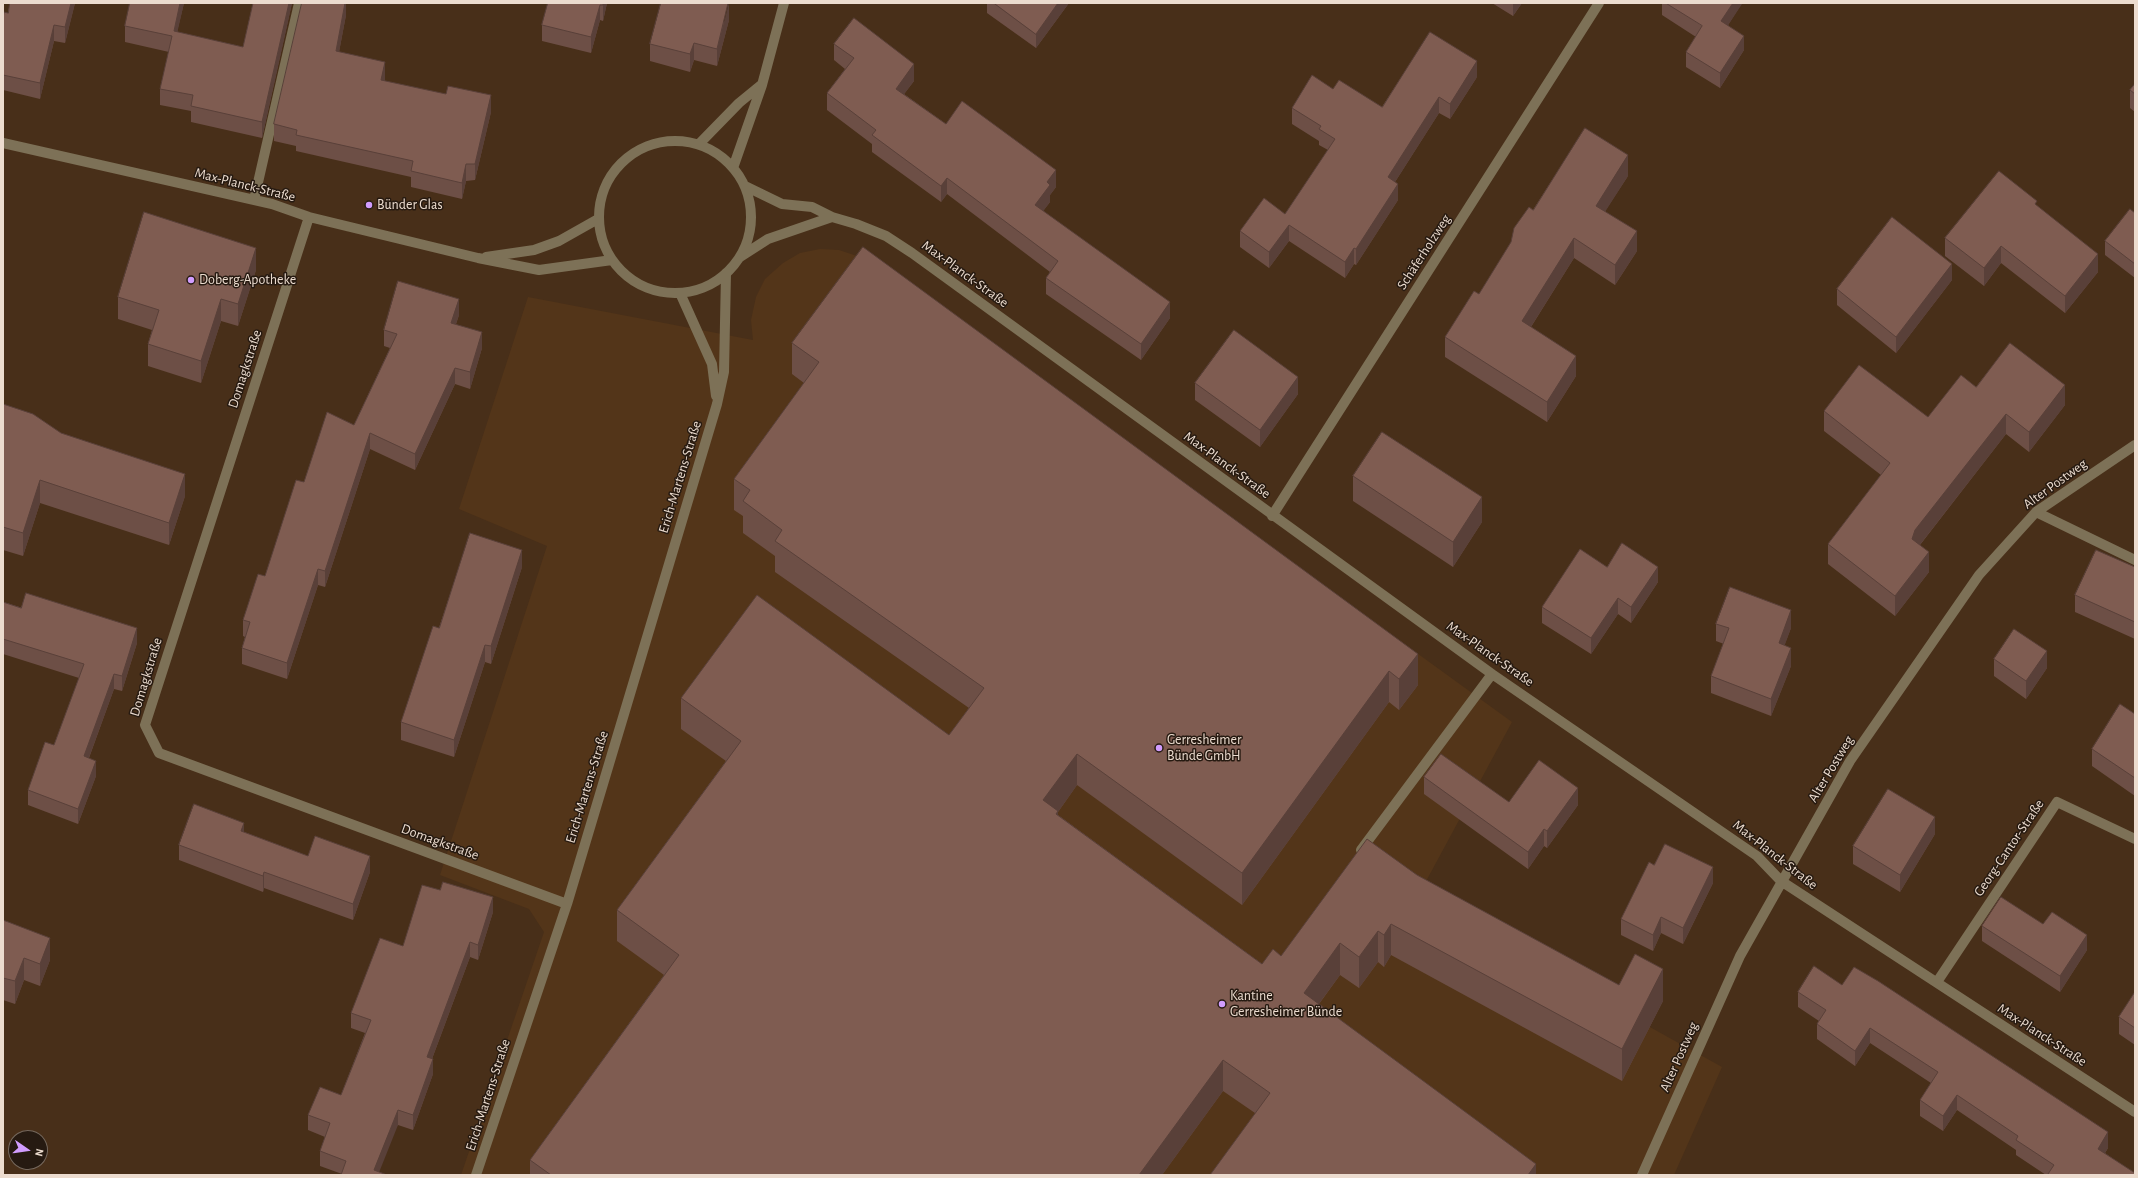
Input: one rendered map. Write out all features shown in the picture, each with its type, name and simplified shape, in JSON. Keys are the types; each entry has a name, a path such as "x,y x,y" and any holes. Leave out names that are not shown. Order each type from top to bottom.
{"street":[{"path":"254,200 299,3"},
{"path":"733,168 762,85 784,3"},
{"name":"Schäferholzweg","path":"1272,516 1599,3"},
{"path":"699,144 739,103 762,85"},
{"path":"675,140 699,144 718,154 733,168 745,186 750,204 750,222 748,240 740,257 726,274 712,284 696,290 680,293 660,292 641,285 625,275 612,260 602,240 598,219 602,194 613,173 629,155 651,144 675,140"},
{"name":"Max-Planck-Straße","path":"3,143 254,200 309,217 478,258 539,270 612,260"},
{"name":"Max-Planck-Straße","path":"745,186 782,204 812,207 832,217 856,224 886,236 912,253 1272,516 1492,674 1758,856 1781,881 2135,1112"},
{"name":"Domagkstraße","path":"309,217 145,725 159,753 567,904"},
{"path":"740,257 768,239 832,217"},
{"name":"Max-Planck-Straße","path":"478,258 534,250 559,240 598,219"},
{"name":"Erich-Martens-Straße","path":"476,1175 567,904 717,404 724,372 726,274"},
{"name":"Erich-Martens-Straße","path":"680,293 712,364 717,404"},
{"name":"Alter Postweg","path":"1642,1175 1740,956 1781,881 1859,748 1979,575 2036,512 2135,445"},
{"path":"2036,512 2135,560"},
{"path":"1353,861 1492,674"},
{"name":"Georg-Cantor-Straße","path":"1937,982 2057,802 2135,839"}],"shaded area":[{"path":"820,249 839,250 860,257 1261,540 1512,722 1417,898 1722,1067 1674,1175 461,1175 544,932 529,909 440,875 547,546 459,509 528,297 753,340 751,320 756,297 765,279 783,263 800,253"}],"building":[{"path":"10,3 71,3 65,27 54,25 40,83 3,75 3,18 4,12 8,13"},
{"path":"130,3 180,3 174,31 243,47 253,3 289,3 262,122 191,106 193,95 160,89 172,36 125,26"},
{"path":"302,3 345,3 336,51 385,62 381,80 446,94 448,86 491,95 475,164 466,164 462,183 411,171 413,161 296,135 297,130 274,124"},
{"path":"548,3 603,3 603,5 600,5 591,37 542,25"},
{"path":"661,3 728,3 717,49 694,43 690,54 650,44"},
{"path":"994,3 1058,3 1036,34"},
{"path":"1666,3 1733,3 1721,21 1744,36 1720,73 1686,52 1702,26"},
{"path":"854,18 914,64 896,89 946,124 962,101 1056,170 1047,182 1050,185 1035,205 1170,302 1141,344 1046,278 1058,261 947,178 941,186 872,135 876,130 827,93 854,58 834,44"},
{"path":"1430,32 1477,61 1450,104 1439,97 1388,177 1398,184 1356,249 1354,248 1345,262 1289,225 1269,252 1240,231 1264,198 1285,214 1335,139 1319,129 1321,126 1292,108 1312,75 1333,89 1339,80 1382,107"},
{"path":"2135,84 2135,94 2130,90"},
{"path":"1585,128 1628,155 1596,206 1637,231 1615,265 1574,238 1522,321 1576,356 1547,402 1445,337 1474,291 1479,294 1511,242 1514,228 1529,207 1533,210"},
{"path":"1999,171 2037,201 2035,204 2098,254 2065,296 2001,246 1984,268 1945,238"},
{"path":"2130,209 2135,213 2135,264 2105,241"},
{"path":"144,212 256,248 238,304 221,299 201,361 148,344 159,310 118,297"},
{"path":"1892,217 1952,264 1896,337 1837,289"},
{"name":"Gerresheimer Bünde GmbH","path":"863,247 1418,654 1399,679 1389,671 1242,873 1077,754 1043,800 1058,811 1056,814 1262,964 1273,949 1281,956 1367,839 1417,875 1619,985 1635,954 1663,969 1622,1049 1391,924 1384,935 1378,931 1359,957 1340,943 1304,993 1536,1164 1528,1175 1210,1175 1270,1093 1223,1060 1139,1175 551,1175 530,1160 679,955 617,910 741,741 681,698 757,595 949,735 984,688 775,541 782,530 743,501 750,490 734,479 819,362 792,343"},
{"path":"398,281 459,299 451,323 482,332 470,372 455,368 415,454 370,433 325,571 318,569 287,663 242,648 250,622 243,620 258,574 265,576 296,480 304,482 327,412 354,425 397,334 384,330"},
{"path":"1234,330 1298,377 1260,430 1195,383"},
{"path":"2010,343 2065,385 2029,432 2006,414 1915,530 1912,539 1929,552 1895,596 1828,544 1890,463 1824,411 1859,365 1928,417 1961,375 1976,387"},
{"path":"3,404 33,414 61,433 185,474 169,523 40,480 23,533 3,527"},
{"path":"1382,432 1482,497 1453,542 1353,476"},
{"path":"470,533 522,550 491,646 485,645 454,740 401,722 433,626 439,628"},
{"path":"1622,543 1658,567 1631,607 1618,598 1591,638 1542,607 1580,549 1607,567"},
{"path":"2096,550 2135,567 2135,622 2075,595"},
{"path":"1730,587 1791,610 1779,643 1791,648 1771,699 1711,676 1729,628 1716,624"},
{"path":"26,593 137,628 122,676 114,674 84,756 96,761 78,809 28,790 45,742 54,745 84,664 3,639 3,602 21,608"},
{"path":"2014,629 2047,651 2026,681 1994,659"},
{"path":"2120,704 2135,714 2135,778 2092,749"},
{"path":"1441,754 1509,802 1539,760 1578,788 1547,831 1544,829 1528,852 1424,777"},
{"path":"1888,789 1935,817 1900,875 1853,846"},
{"path":"194,804 244,823 241,831 308,856 315,836 370,856 353,904 264,872 263,876 179,845"},
{"path":"1665,844 1713,867 1683,928 1661,917 1653,935 1621,919 1649,862 1654,865"},
{"path":"443,882 493,897 478,945 470,942 427,1057 433,1059 413,1115 398,1110 374,1170 387,1175 341,1175 346,1161 320,1151 330,1123 308,1115 320,1087 341,1095 371,1020 351,1013 380,938 403,946 422,885 440,890"},
{"path":"2001,897 2043,924 2052,912 2087,935 2060,976 1982,926"},
{"path":"3,920 50,938 40,964 24,958 15,981 3,978"},
{"path":"1814,966 1842,985 1854,967 1878,981 2108,1132 2098,1149 2135,1173 2135,1175 2050,1175 2048,1174 2054,1165 2016,1140 2018,1136 1957,1095 1943,1116 1920,1100 1938,1072 1870,1028 1855,1051 1817,1024 1826,1010 1798,992"},
{"path":"2135,992 2135,1028 2119,1017"}],"place":[{"name":"Bünder Glas","path":"369,205"},
{"name":"Doberg-Apotheke","path":"191,280"},
{"name":"Gerresheimer Bünde GmbH","path":"1159,748"},
{"name":"Kantine Gerresheimer Bünde","path":"1222,1004"}]}
